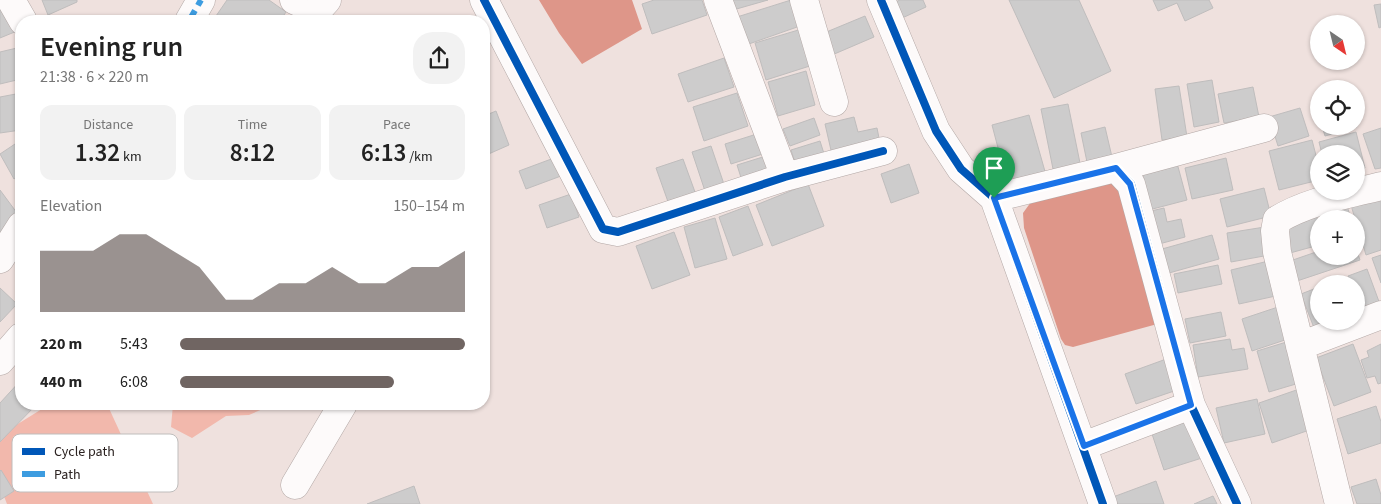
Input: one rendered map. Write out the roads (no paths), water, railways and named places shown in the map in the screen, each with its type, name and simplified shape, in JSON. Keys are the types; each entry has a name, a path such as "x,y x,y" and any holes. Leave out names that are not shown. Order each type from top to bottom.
{"street":[{"path":"11,0 20,15"},
{"path":"192,15 201,0"},
{"path":"484,0 603,229 618,232 785,177 882,151"},
{"path":"718,0 785,177"},
{"path":"804,0 834,102"},
{"path":"881,0 936,130 961,169 994,198 1084,446 1103,504"},
{"path":"994,198 1116,168 1264,128"},
{"path":"1116,168 1130,184 1191,405 1237,504"},
{"path":"1339,504 1277,252 1276,220 1312,204 1381,186"},
{"path":"0,257 15,235"},
{"path":"1300,346 1381,315"},
{"path":"0,361 15,344"},
{"path":"1084,446 1191,405"},
{"path":"296,485 340,410"}]}
